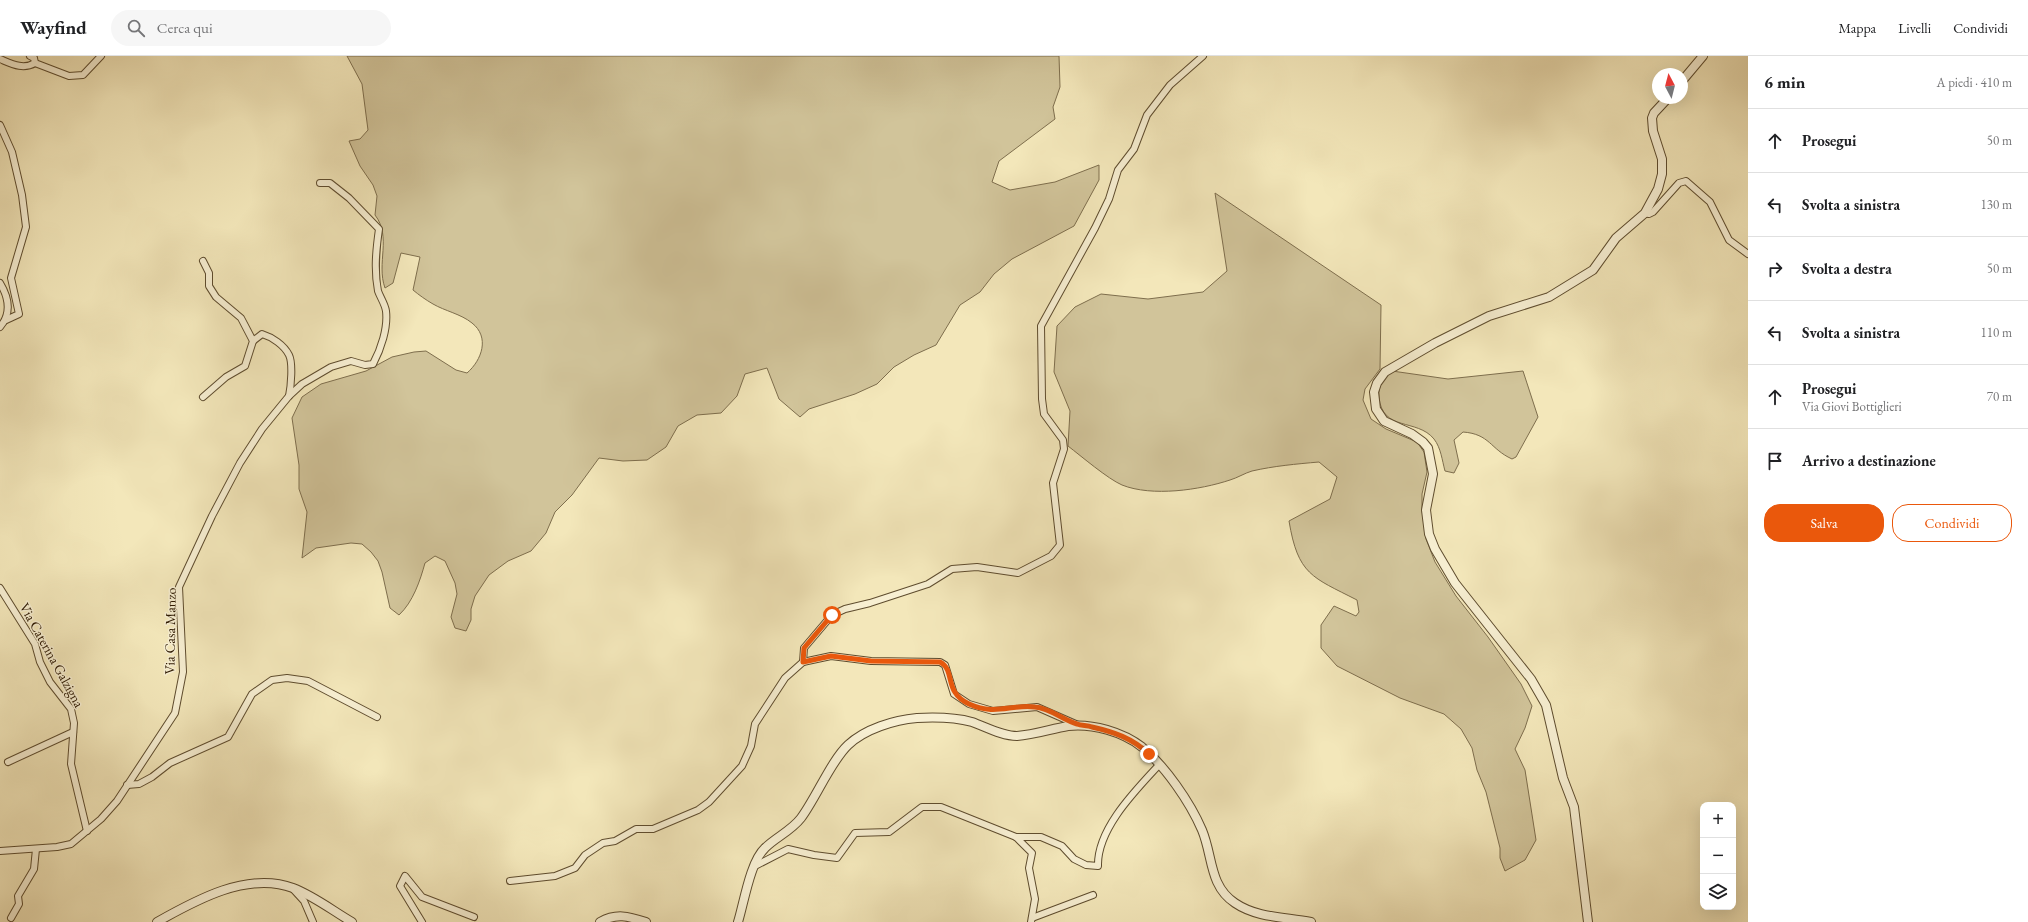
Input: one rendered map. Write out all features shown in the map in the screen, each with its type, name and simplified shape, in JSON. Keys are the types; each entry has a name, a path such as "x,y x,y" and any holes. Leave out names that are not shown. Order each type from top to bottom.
{"street":[{"path":"30,56 34,58 35,63 54,72 69,76 82,75 101,56"},
{"path":"803,662 804,648 832,615 845,609 870,603 928,584 952,569 977,567 1018,573 1051,556 1060,545 1053,482 1064,449 1063,440 1044,414 1042,400 1041,326 1095,228 1109,199 1118,170 1134,149 1147,115 1170,84 1203,56"},
{"path":"1688,74 1703,56"},
{"path":"0,59 18,66 30,66 35,63"},
{"path":"1588,922 1574,806 1563,778 1546,705 1532,679 1463,593 1435,549 1427,524 1427,503 1432,474 1428,448 1423,442 1412,434 1384,421 1376,409 1374,392 1377,383 1385,372 1435,343 1489,316 1549,297 1594,270 1616,238 1645,213 1658,189 1662,174 1662,159 1653,131 1652,118 1654,113 1662,104"},
{"path":"0,125 12,152 22,194 26,227 11,278 11,286 17,302 19,314 6,320 0,327"},
{"path":"1645,213 1649,214 1653,212 1679,183 1686,181 1710,202 1729,240 1748,254"},
{"name":"Via Casa Manzo","path":"0,851 36,849 71,844 101,819 117,801 175,713 182,672 180,587 212,516 240,463 262,429 289,396 302,384 331,367 351,360 365,365 373,364 384,332 386,310 378,292 375,261 379,229 349,198 330,183 320,183"},
{"path":"203,261 209,274 209,286 216,297 241,318 253,341"},
{"path":"0,283 6,295 9,308 6,320"},
{"path":"203,397 226,377 245,366 253,341 262,334 272,336 289,355 291,386 289,396"},
{"name":"Via Caterina Galzigna","path":"0,588 35,644 40,662 50,682 71,709 74,720 71,764 87,831"},
{"path":"510,881 555,876 575,868 585,854 603,843 616,841 636,829 653,829 698,810 709,802 742,766 752,746 754,724 785,678 803,662 831,656 871,661 940,662 947,669 954,694 969,704 993,711 1037,707 1078,725 1098,728 1132,740 1149,754 1159,765 1179,790 1198,820 1209,851 1217,885 1223,893 1233,902 1253,912 1311,922"},
{"path":"127,785 139,784 152,777 170,763 228,737 252,694 272,680 287,678 308,681 377,718"},
{"path":"738,922 755,866 763,849 800,818 844,749 860,736 897,722 932,717 960,719 1006,735 1016,736 1078,725"},
{"path":"8,762 73,732"},
{"path":"755,866 788,849 814,855 837,858 855,833 889,832 922,807 941,807 1016,837 1041,837 1062,846 1074,859 1086,865 1098,866 1098,856 1104,836 1129,798 1159,765"},
{"path":"1016,837 1032,853 1029,868 1035,899 1032,920"},
{"path":"11,918 19,904 18,896 34,869 36,849"},
{"path":"422,922 400,886 405,876 422,897 474,917"},
{"path":"157,922 219,892 239,886 256,884 292,888 352,922"},
{"path":"292,888 304,901 313,922"},
{"path":"1032,920 1093,895"},
{"path":"600,922 615,915 630,917 646,922"},
{"path":"630,917 637,922"}],"shaded area":[{"path":"347,56 1059,56 1060,87 1053,107 1055,119 999,161 992,182 1010,190 1055,182 1099,165 1099,180 1074,226 1012,259 994,274 980,292 960,305 936,345 914,355 894,367 877,384 855,394 809,409 800,417 779,399 767,368 745,374 737,396 721,413 697,415 678,426 666,447 647,460 623,461 599,458 572,495 555,512 546,533 531,551 508,561 489,575 475,596 471,609 471,620 466,631 455,628 451,617 457,594 455,583 445,561 435,556 425,563 412,598 399,615 390,608 378,561 362,544 351,543 316,548 302,558 307,512 299,489 299,465 292,418 302,397 321,384 366,371 392,357 414,352 426,351 456,370 467,373 477,362 482,348 481,335 472,323 463,317 433,304 413,290 420,257 401,253 393,283 385,288 382,269 382,232 380,223 375,215 377,196 373,185 360,166 349,141 360,139 368,130 362,84"},
{"path":"1215,193 1381,305 1380,369 1365,389 1363,400 1371,419 1386,429 1417,442 1424,452 1427,472 1422,494 1422,510 1426,539 1435,562 1456,596 1488,637 1521,684 1532,706 1525,728 1515,749 1525,770 1536,840 1525,860 1505,871 1500,858 1500,848 1486,792 1477,770 1472,748 1461,729 1444,714 1400,698 1337,666 1321,648 1321,625 1334,606 1356,616 1359,612 1357,600 1318,579 1303,564 1297,553 1289,521 1330,499 1337,477 1319,462 1277,466 1252,471 1233,479 1205,487 1176,491 1147,491 1134,489 1116,482 1068,446 1070,411 1054,372 1057,326 1075,307 1101,294 1148,299 1203,292 1227,271"},
{"path":"1392,371 1448,379 1523,371 1538,417 1516,457 1512,459 1499,451 1485,439 1472,433 1463,432 1454,440 1459,463 1454,473 1445,471 1440,450 1434,439 1419,428 1393,420 1386,415 1382,408 1379,397 1380,386"}],"route":[{"path":"832,615 804,648 802,653 803,662 831,656 871,661 904,660 940,662 943,663 947,669 954,694 969,704 993,711 1029,706 1045,709 1078,725 1109,731 1132,740 1149,754"}]}
